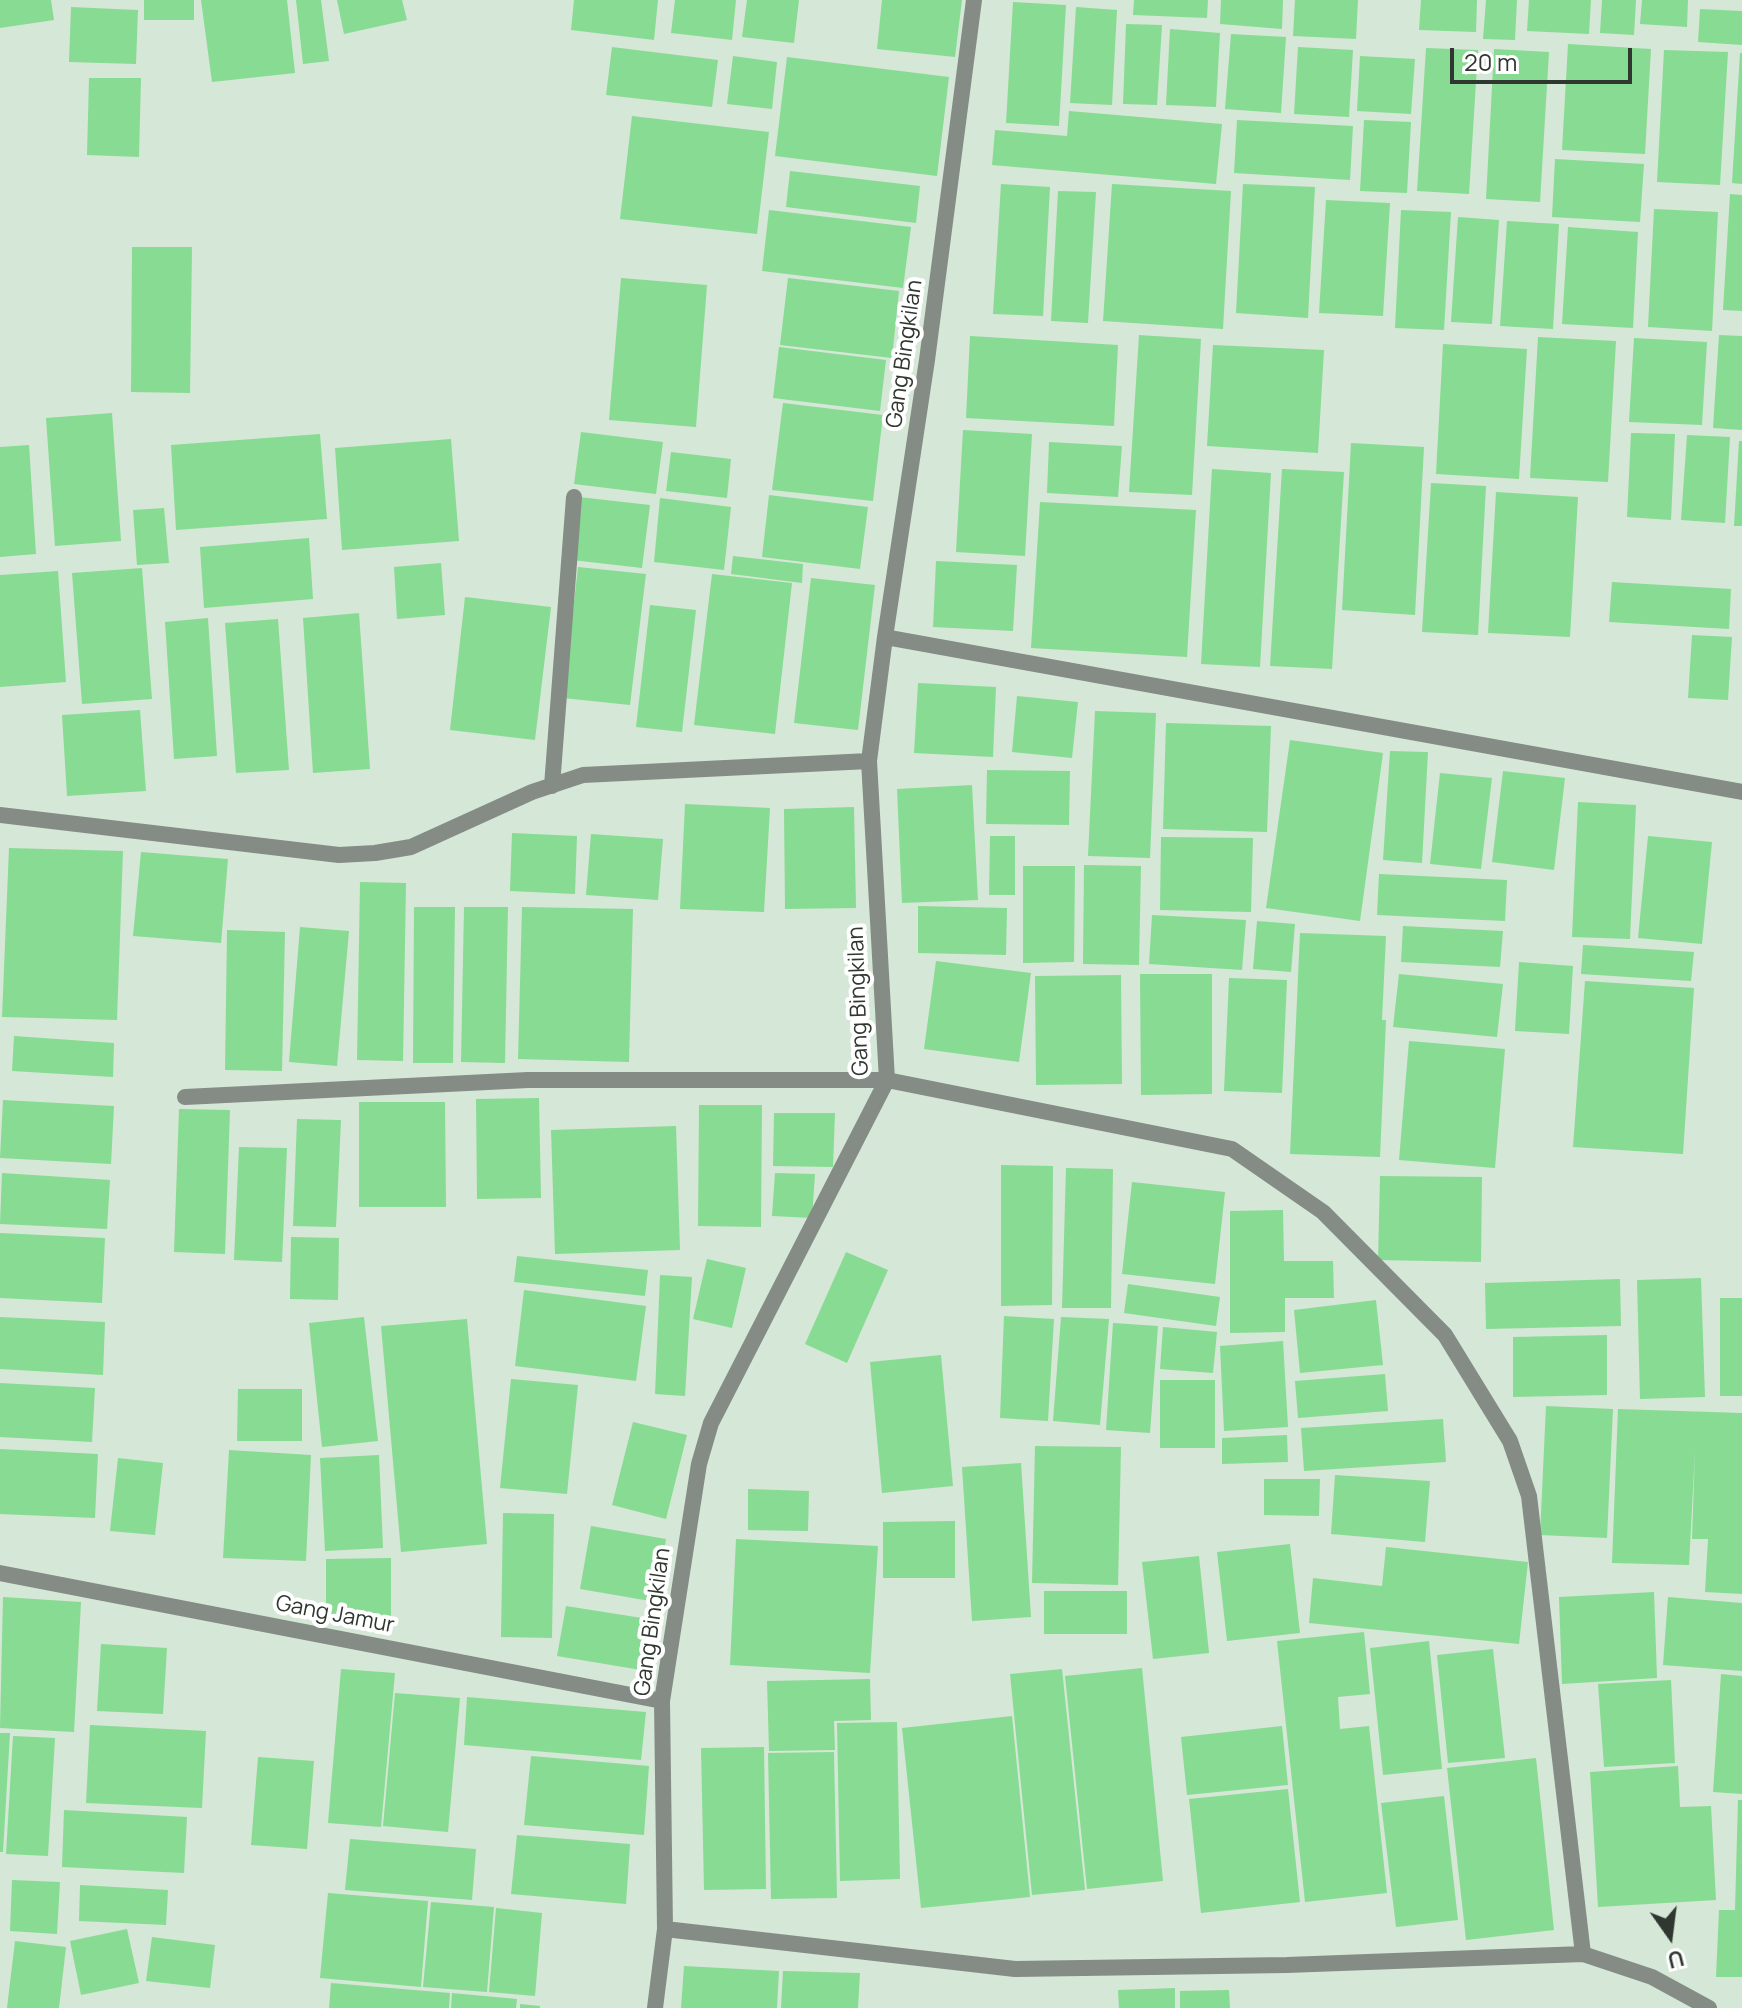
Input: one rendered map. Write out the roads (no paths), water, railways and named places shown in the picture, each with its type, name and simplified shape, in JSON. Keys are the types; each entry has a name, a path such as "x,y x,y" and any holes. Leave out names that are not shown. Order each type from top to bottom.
{"street":[{"name":"Gang Bingkilan","path":"655,2008 665,1929 662,1701 699,1464 711,1423 887,1080 869,761 927,360 974,0"},
{"path":"552,786 574,497"},
{"path":"885,637 1742,792"},
{"path":"0,815 339,855 375,853 411,847 478,815 583,775 869,761"},
{"path":"185,1097 528,1080 887,1080 1232,1149 1323,1212 1445,1335 1510,1441 1529,1496 1583,1954"},
{"name":"Gang Jamur","path":"0,1573 662,1701"},
{"path":"665,1929 1015,1969 1287,1965 1583,1954 1652,1977 1709,2008"}]}
